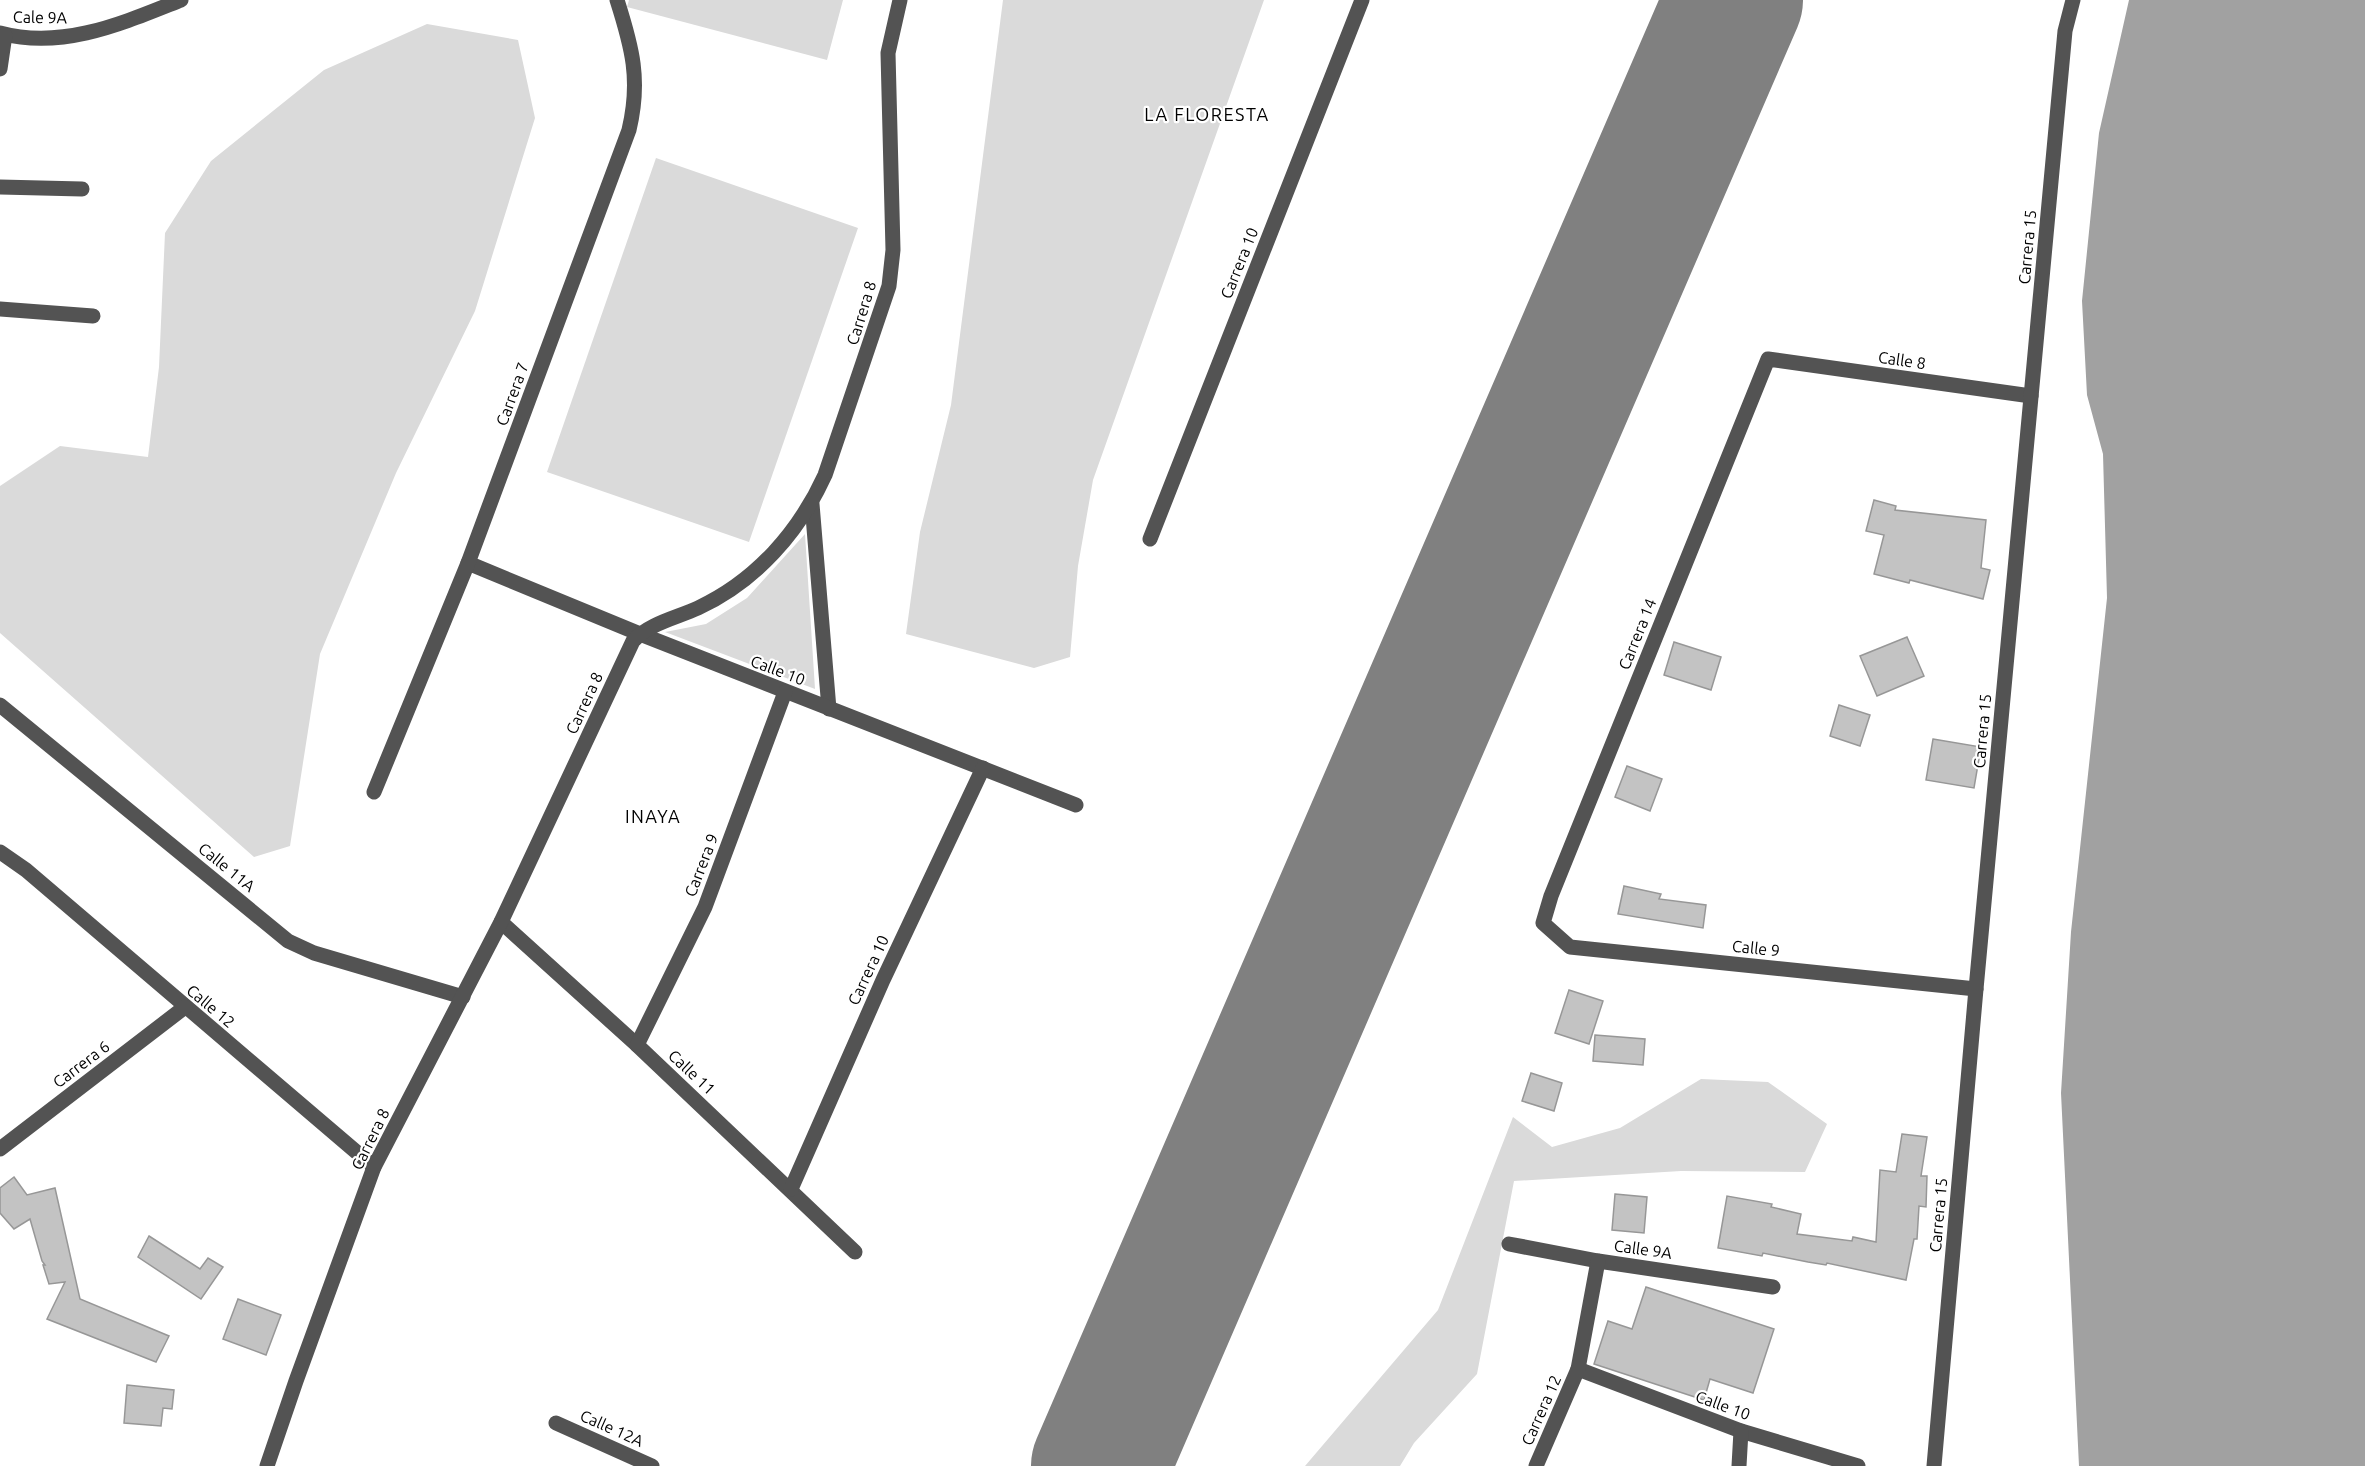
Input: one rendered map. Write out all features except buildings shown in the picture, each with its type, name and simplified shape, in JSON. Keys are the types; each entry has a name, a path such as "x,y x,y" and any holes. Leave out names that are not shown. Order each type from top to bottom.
{"street":[{"name":"Cale 9A","path":"3,34 42,38 69,37 127,21 181,0"},
{"name":"Carrera 7","path":"374,792 468,563 630,129 635,100 635,71 630,41 617,0"},
{"name":"Carrera 8","path":"267,1466 374,1167 501,922 626,654 640,634 647,629 699,608 741,582 771,556 795,530 812,504 825,475 889,286 893,250 888,53 900,0"},
{"name":"Carrera 10","path":"1150,539 1362,0"},
{"name":"Carrera 15","path":"1934,1466 2065,31 2073,0"},
{"path":"0,69 3,34"},
{"path":"0,187 82,189"},
{"path":"0,309 93,316"},
{"name":"Calle 8","path":"1768,359 2031,396"},
{"name":"Carrera 14","path":"1543,923 1555,886 1768,359"},
{"path":"812,504 829,709"},
{"name":"Calle 10","path":"468,563 785,692 1076,805"},
{"name":"Carrera 9","path":"637,1045 705,907 785,692"},
{"name":"Calle 11A","path":"0,705 288,941 315,953 463,997"},
{"name":"Carrera 10","path":"791,1189 883,980 982,768"},
{"name":"Calle 12","path":"0,852 26,870 374,1167"},
{"name":"Calle 11","path":"501,922 637,1045 855,1252"},
{"name":"Calle 9","path":"1543,923 1570,947 1976,989"},
{"name":"Carrera 6","path":"0,1149 185,1007"},
{"name":"Calle 9A","path":"1509,1244 1598,1261 1773,1287"},
{"name":"Carrera 12","path":"1536,1466 1578,1369 1598,1261"},
{"name":"Calle 10","path":"1578,1369 1741,1431 1858,1466"},
{"name":"Calle 12A","path":"556,1423 652,1466"},
{"path":"1739,1466 1741,1431"}],"shaded area":[{"path":"629,0 843,0 827,60 627,7"},
{"path":"1003,0 1264,0 1093,480 1078,566 1070,657 1034,668 906,634 920,532 951,405"},
{"path":"2129,0 2365,0 2365,1466 2079,1466 2061,1093 2071,932 2107,598 2103,454 2087,395 2082,301 2099,133"},
{"path":"427,24 518,40 535,118 475,311 396,473 320,654 290,846 254,857 0,633 0,486 60,446 148,457 159,367 165,233 211,161 324,70"},
{"path":"656,158 858,228 749,542 547,472"},
{"path":"805,534 815,689 665,632 706,624 747,598"},
{"path":"1701,1079 1768,1082 1827,1124 1805,1172 1681,1171 1514,1181 1477,1374 1414,1443 1400,1466 1305,1466 1438,1310 1513,1117 1552,1147 1620,1128"}],"runway":[{"path":"1100,1466 1734,0"}],"district":[{"name":"LA FLORESTA","path":"1207,115"},
{"name":"INAYA","path":"653,817"}]}
